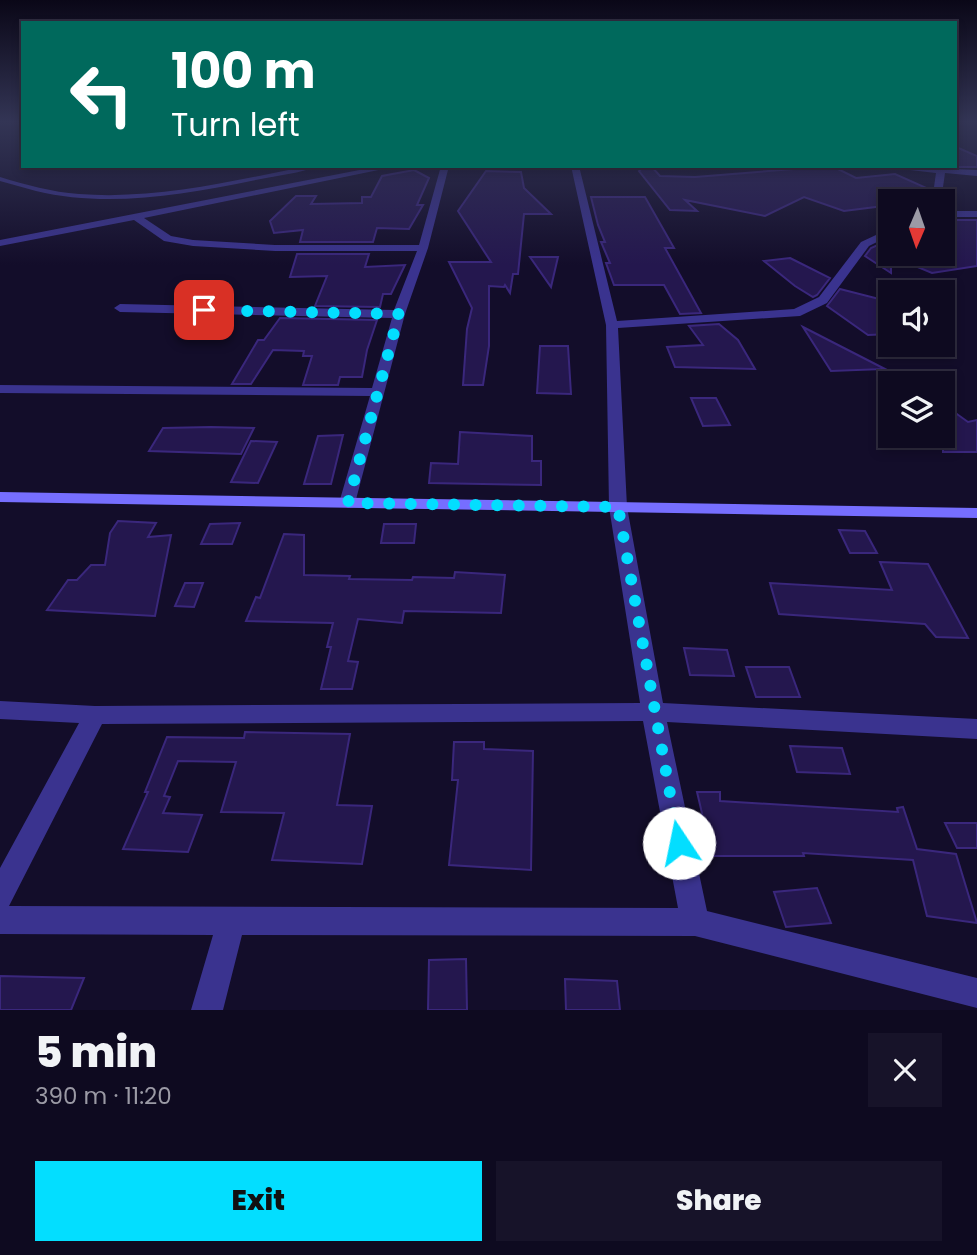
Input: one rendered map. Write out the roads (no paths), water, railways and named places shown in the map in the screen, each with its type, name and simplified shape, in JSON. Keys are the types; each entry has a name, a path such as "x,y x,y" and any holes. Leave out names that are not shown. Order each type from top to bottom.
{"street":[{"path":"0,243 373,170"},
{"path":"348,503 399,314 423,248 444,170"},
{"path":"576,170 612,324 618,507 653,712 695,922"},
{"path":"930,170 977,173"},
{"path":"938,189 941,171"},
{"path":"956,214 977,214"},
{"path":"137,217 168,239 192,243 275,248 423,248"},
{"path":"612,324 796,313 823,300 865,244 878,238"},
{"path":"120,308 399,314"},
{"path":"0,388 379,392"},
{"path":"0,497 977,513"},
{"path":"0,710 95,715 653,712 977,729"},
{"path":"0,896 95,715"},
{"path":"0,920 695,922 977,993"},
{"path":"207,1010 232,920"}],"lane":[{"path":"0,179 22,187 59,193 134,195 204,188 296,170"}]}
